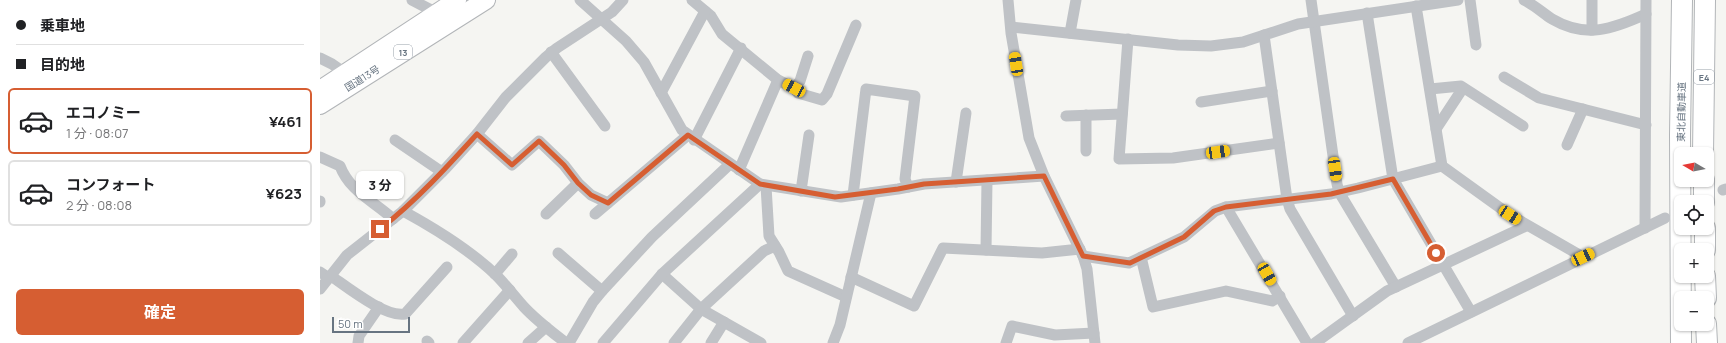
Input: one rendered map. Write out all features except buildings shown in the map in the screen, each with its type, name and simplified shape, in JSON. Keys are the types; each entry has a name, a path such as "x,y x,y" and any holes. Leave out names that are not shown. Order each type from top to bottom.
{"highway":[{"name":"国道13号","path":"320,90 457,0"},
{"name":"国道13号","path":"320,105 486,0"},
{"name":"東北自動車道","path":"1681,343 1680,135 1682,0"},
{"name":"E4","path":"1704,147 1705,0"},
{"path":"1706,331 1707,343"}],"street":[{"path":"412,0 437,13"},
{"path":"580,0 626,41 644,62 682,130 734,167 763,185 835,197 871,193 924,184 1044,176"},
{"path":"320,289 327,275 347,255 403,211 442,172 477,134 506,97 551,52 612,12 623,0"},
{"path":"692,0 712,16 722,34 741,48 778,80 794,88 798,93 822,100 856,25"},
{"path":"1006,343 1012,326 1055,335 1094,338 1087,269 1082,252 1044,176 1026,127 1010,26 1008,0"},
{"path":"1070,33 1076,0"},
{"path":"1311,0 1337,184 1340,192 1396,287"},
{"path":"1010,26 1178,45 1211,46 1243,42 1298,24 1314,21 1458,0"},
{"path":"1470,0 1476,45"},
{"path":"1524,0 1553,19 1568,26 1592,30 1617,27 1646,14"},
{"path":"1592,0 1592,30"},
{"path":"1645,228 1646,0"},
{"path":"1416,6 1442,166 1526,226 1583,257"},
{"path":"661,93 705,11"},
{"path":"1367,13 1393,179 1471,312"},
{"path":"1264,35 1287,199 1290,209 1353,316"},
{"path":"1128,39 1119,159 1172,158 1279,143"},
{"path":"595,214 691,137 741,48"},
{"path":"551,52 605,126"},
{"path":"794,88 800,82 808,56"},
{"path":"320,58 332,64 345,74"},
{"path":"1504,77 1539,98 1646,125"},
{"path":"403,211 439,230 495,274 525,308 567,343 593,302 652,237 734,167 778,80"},
{"path":"1430,89 1461,86 1523,126"},
{"path":"1436,129 1463,88"},
{"path":"853,195 866,89 915,96 905,179 908,187"},
{"path":"1201,102 1272,92"},
{"path":"1567,145 1583,109"},
{"path":"956,182 966,113"},
{"path":"1066,116 1122,114"},
{"path":"1086,115 1086,151"},
{"path":"477,134 512,165 539,141 564,165 578,183 591,195 608,203"},
{"path":"801,192 809,135"},
{"path":"395,140 442,172"},
{"path":"320,157 340,166 343,174 356,192 384,210 393,219"},
{"path":"851,277 914,306 943,248 1042,253 1082,252 1130,263 1184,237 1214,211 1226,207 1340,192 1442,166"},
{"path":"986,250 987,180"},
{"path":"546,214 578,183"},
{"path":"763,185 769,236 788,271 846,297"},
{"path":"603,343 662,274 763,185"},
{"path":"833,343 836,338 871,193"},
{"path":"1226,207 1307,343"},
{"path":"1408,343 1664,218"},
{"path":"1315,343 1387,291 1526,226"},
{"path":"674,343 702,309 764,252 775,246"},
{"path":"558,253 602,291"},
{"path":"495,274 512,254"},
{"path":"1141,257 1153,307 1226,291 1272,301 1280,296"},
{"path":"327,275 363,299 397,316 405,314 447,267"},
{"path":"662,274 702,309 761,343"},
{"path":"463,343 510,290"},
{"path":"358,343 359,336 379,307"},
{"path":"711,343 724,322"},
{"path":"528,343 546,327"}],"route":[{"path":"380,229 403,211 446,168 477,134 512,165 539,141 564,165 578,183 591,195 608,203 688,135 760,184 835,197 924,184 1044,176 1083,256 1130,263 1184,237 1214,211 1226,207 1331,194 1393,179 1436,253"}]}
